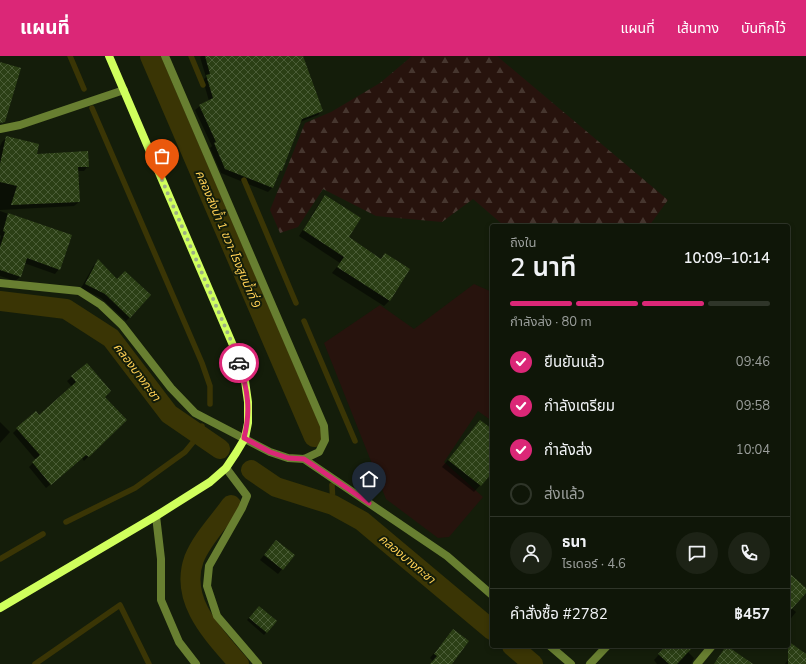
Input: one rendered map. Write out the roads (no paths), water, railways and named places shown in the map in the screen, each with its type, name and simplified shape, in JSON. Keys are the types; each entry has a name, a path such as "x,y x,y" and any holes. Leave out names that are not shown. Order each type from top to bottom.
{"main road":[{"path":"0,608 156,516 210,482 226,468 236,453 244,438 248,423 248,402 245,381 235,350 110,56"}],"street":[{"path":"0,282 79,291 101,305 122,324 171,388 195,413 270,452 288,458 304,459 319,452 325,440 324,426 165,56"},
{"path":"0,129 20,125 124,90"},
{"path":"304,459 447,556 490,593"},
{"path":"226,468 247,496 242,508 209,566 207,586 217,616 258,664"},
{"path":"156,516 161,559 161,600 179,642 196,664"},
{"path":"552,648 570,664"},
{"path":"590,664 605,648"},
{"path":"697,664 710,648"}],"waterway":[{"path":"70,56 84,89"},
{"name":"คลองส่งน้ำ 1 ขวา-โรงสูบน้ำที่ 9","path":"150,56 314,437"},
{"path":"191,56 203,85"},
{"path":"92,108 202,363 210,386 210,404"},
{"path":"244,180 296,303"},
{"name":"คลองบางกะชา","path":"0,301 66,309 111,338 169,414 220,449"},
{"path":"304,321 355,441"},
{"path":"66,522 135,488 185,452 199,435 202,426"},
{"name":"คลองบางกะชา","path":"251,470 276,487 333,505 362,521 490,628"},
{"path":"332,485 333,505"},
{"name":"คลองส่งน้ำ 1 ขวา-โรงสูบน้ำที่ 9","path":"231,505 197,552 191,574 191,589 195,603 210,629 239,664"},
{"path":"0,559 43,534"},
{"path":"35,664 120,605 149,664"},
{"name":"คลองบางกะชา","path":"514,648 533,664"}]}
